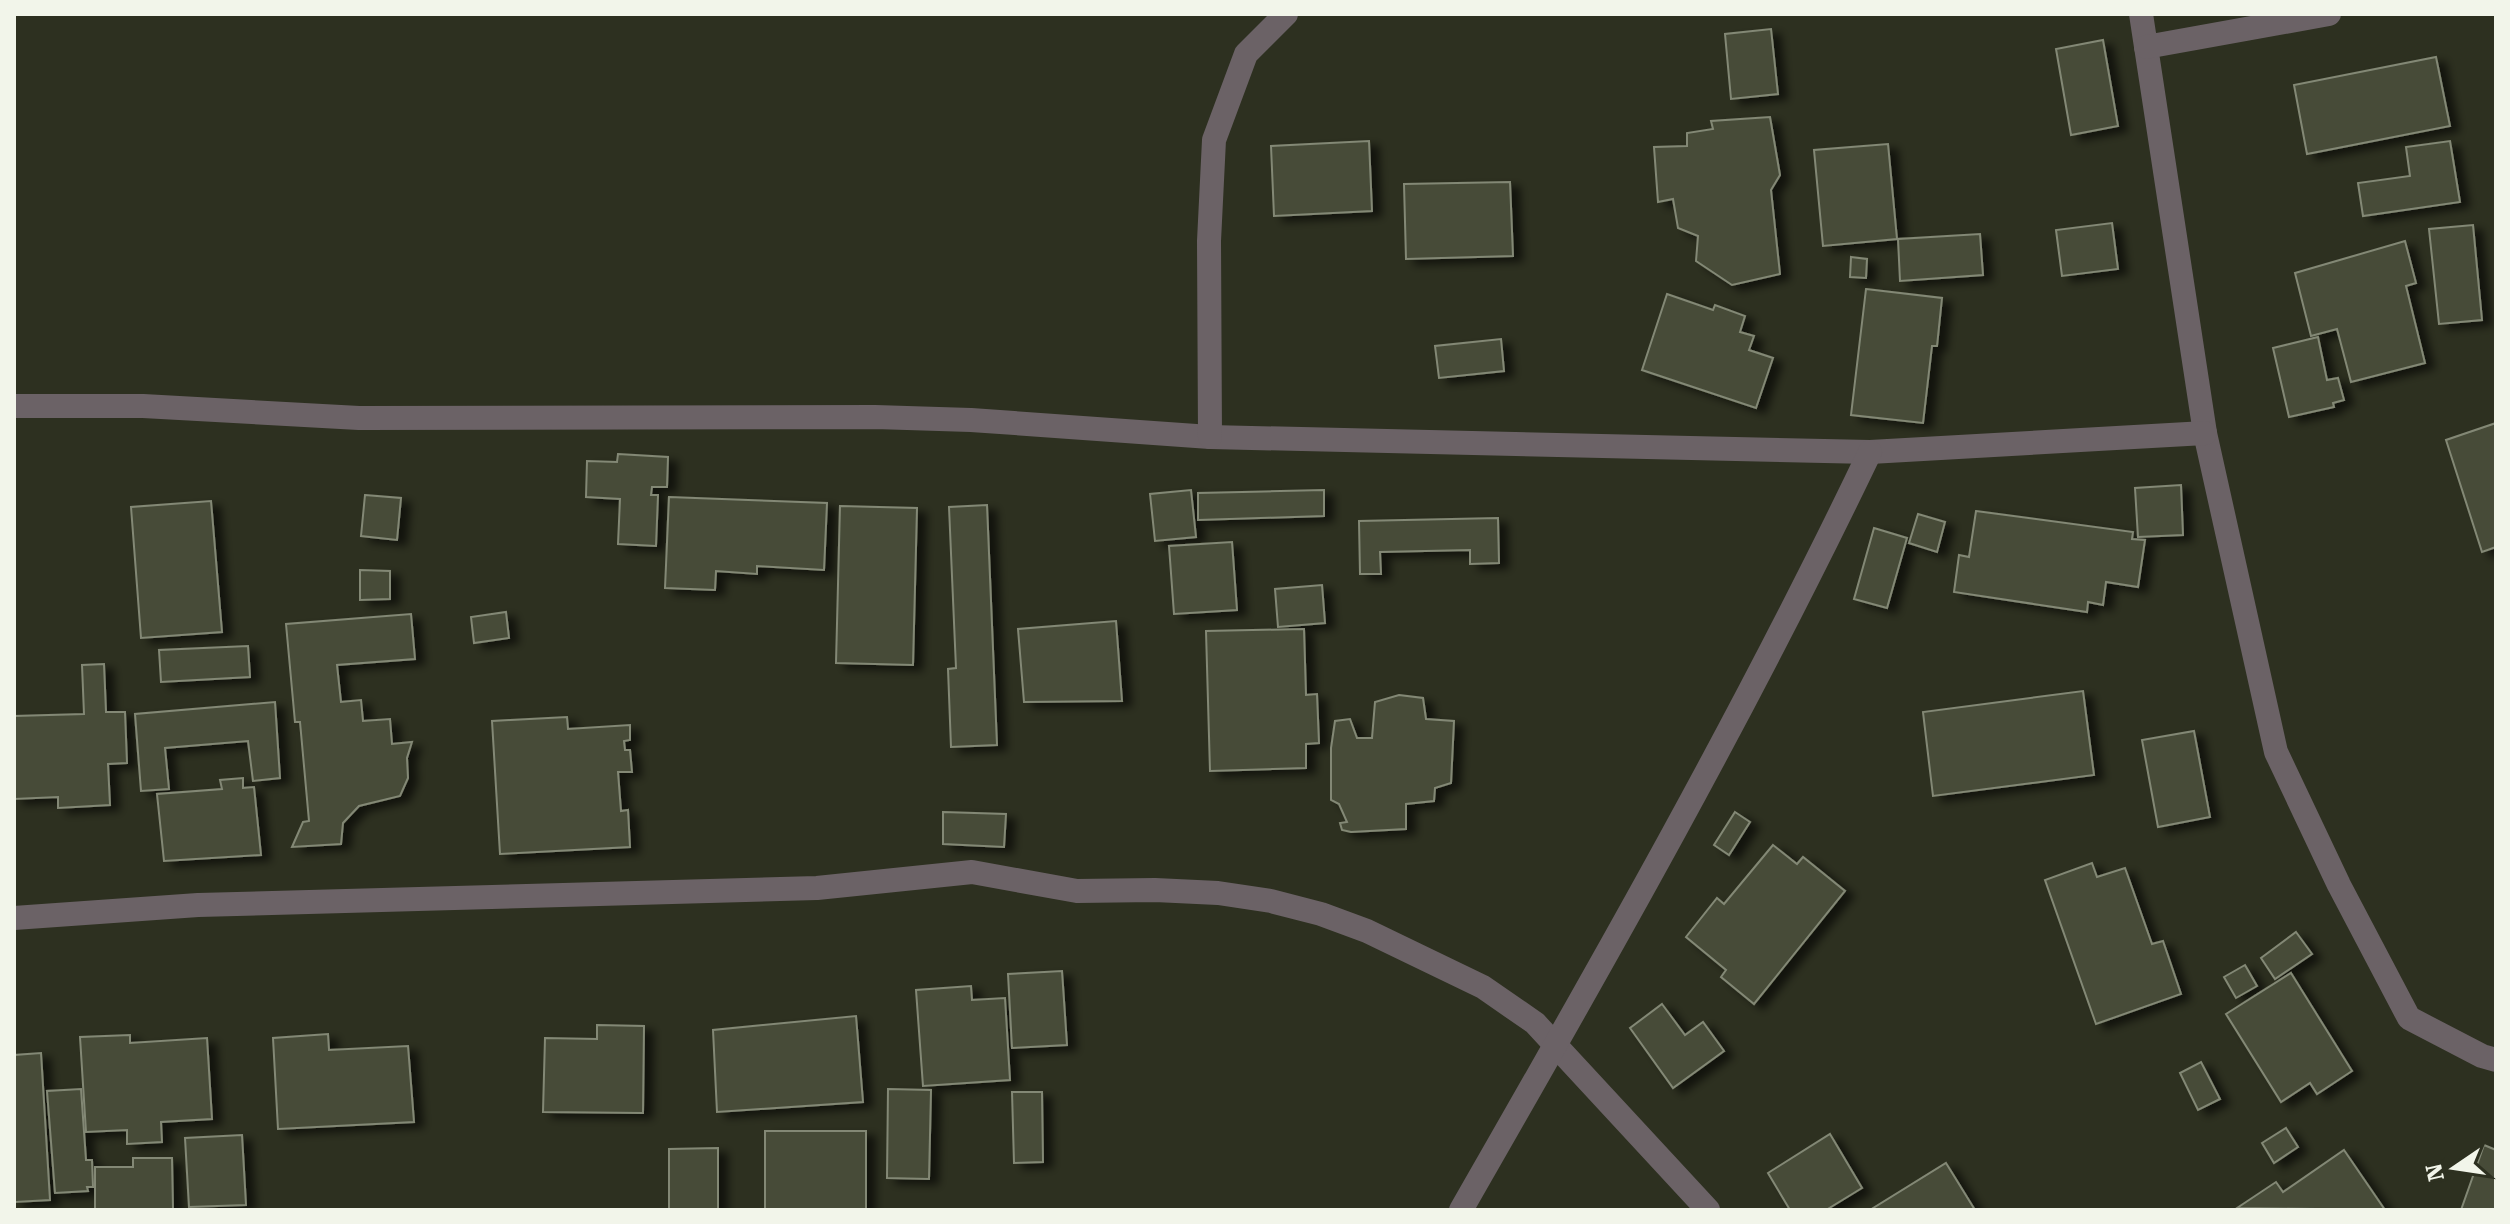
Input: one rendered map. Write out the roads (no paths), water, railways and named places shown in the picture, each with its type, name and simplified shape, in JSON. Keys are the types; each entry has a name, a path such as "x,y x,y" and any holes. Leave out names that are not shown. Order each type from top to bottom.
{"street":[{"path":"1210,437 1209,241 1214,140 1246,54 1286,14"},
{"path":"2141,14 2205,433 2276,752 2339,885 2409,1018 2482,1056 2496,1060"},
{"path":"2146,47 2329,14"},
{"path":"14,406 143,406 359,418 875,417 971,420 1210,437 1870,452 2205,433"},
{"path":"1461,1210 1556,1046 1767,662 1870,452"},
{"path":"14,918 198,905 817,888 972,872 1077,891 1218,893 1271,901 1321,914 1367,931 1483,987 1535,1023 1708,1210"}]}
